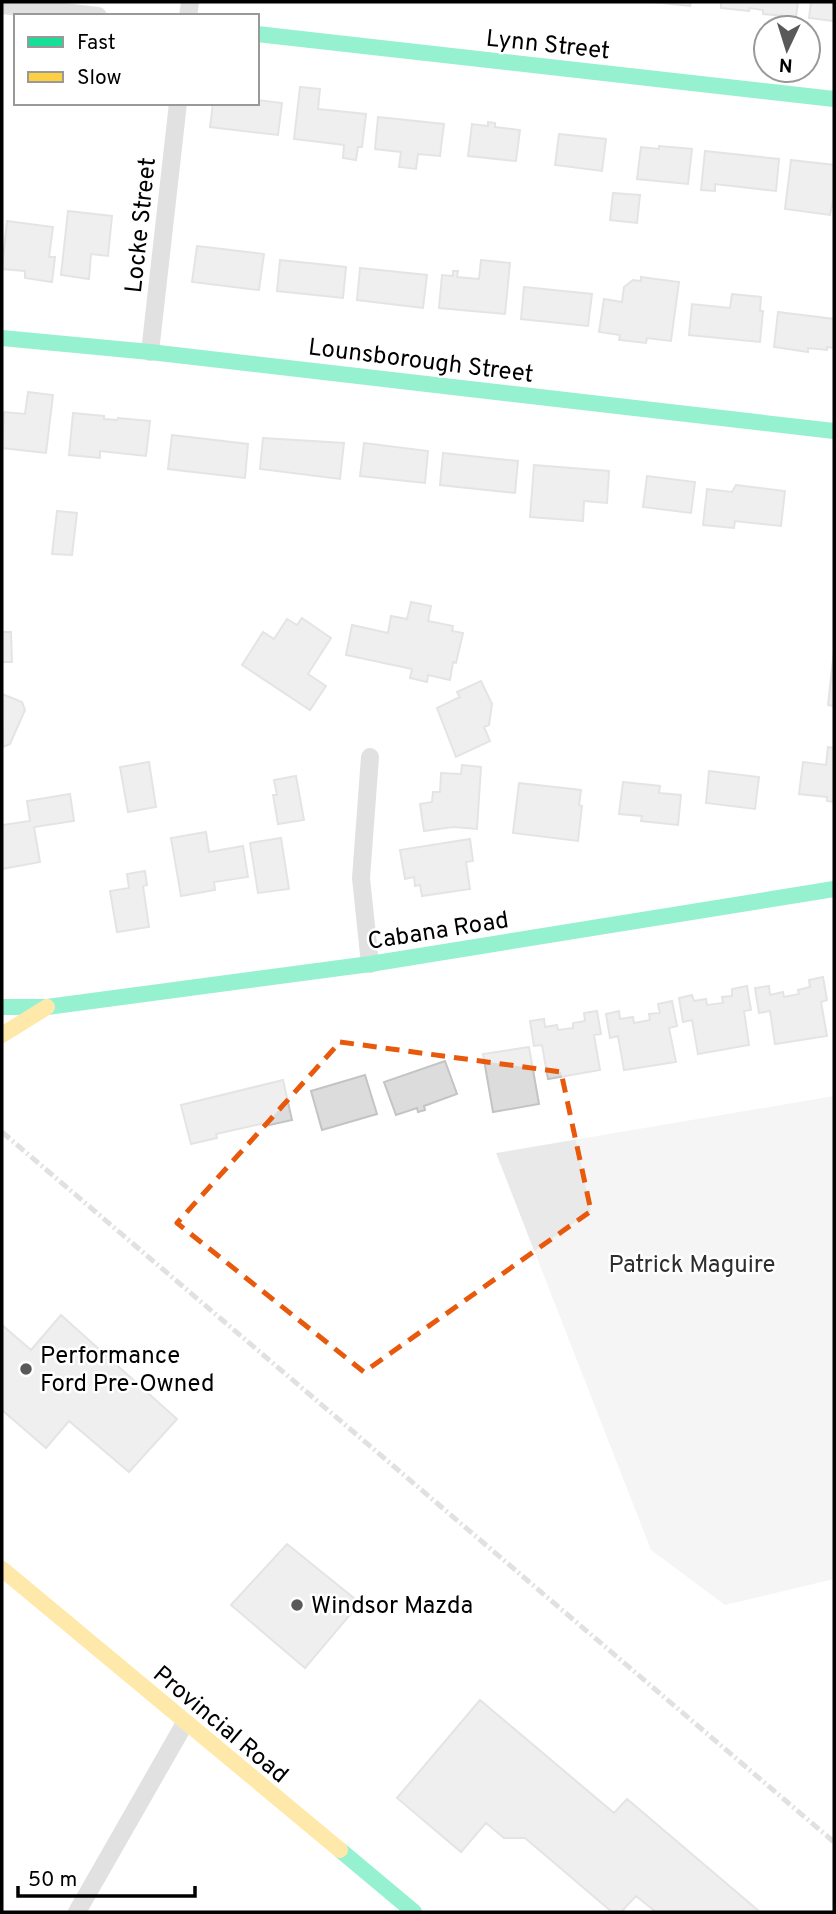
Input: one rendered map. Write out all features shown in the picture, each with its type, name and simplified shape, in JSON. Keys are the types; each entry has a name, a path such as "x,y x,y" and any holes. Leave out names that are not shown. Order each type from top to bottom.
{"main road":[{"name":"Lynn Street","path":"259,34 834,99"},
{"name":"Lounsborough Street","path":"2,338 150,352 834,431"},
{"name":"Cabana Road","path":"2,1007 47,1007 370,964 834,889"},
{"name":"Cabana Road","path":"2,1035 47,1007"},
{"name":"Provincial Road","path":"2,1569 414,1912"}],"street":[{"path":"2,5 81,14"},
{"name":"Locke Street","path":"150,352 178,105"},
{"path":"370,757 361,878 370,964"},
{"path":"77,1912 185,1723"}],"highlighted area":[{"path":"340,1042 561,1072 591,1211 364,1372 177,1223"}],"green space":[{"name":"Patrick Maguire","path":"834,1096 834,1579 725,1605 651,1550 496,1153"}],"building":[{"path":"653,2 691,2 690,6"},
{"path":"721,2 798,2 796,14 763,14 763,10 750,8 749,11 721,8"},
{"path":"811,2 834,2 834,21 822,20 822,14 810,14"},
{"path":"300,87 320,89 318,109 366,114 362,147 358,147 356,160 343,158 344,145 294,139"},
{"path":"259,100 282,103 278,135 210,127 213,105 259,105"},
{"path":"378,117 444,124 440,156 418,154 416,169 399,167 401,152 375,149"},
{"path":"488,122 495,123 495,127 520,130 516,161 468,156 472,124 488,126"},
{"path":"559,134 606,139 602,171 555,165"},
{"path":"659,146 692,149 688,184 637,179 641,147 659,149"},
{"path":"705,151 779,159 776,191 715,184 715,191 701,190"},
{"path":"791,160 834,165 834,196 830,215 785,209"},
{"path":"613,193 640,195 637,223 610,220"},
{"path":"68,211 112,216 108,256 91,254 89,279 61,275"},
{"path":"7,221 53,227 49,257 55,257 52,282 25,278 25,271 2,269"},
{"path":"197,246 264,254 259,290 192,282"},
{"path":"280,260 346,267 343,298 277,291"},
{"path":"481,260 510,263 505,314 439,308 442,275 453,276 453,271 458,271 457,277 479,279"},
{"path":"360,268 427,275 423,308 357,300"},
{"path":"641,277 679,282 671,341 647,338 646,343 619,340 620,335 599,332 604,299 622,302 624,287 633,280 641,281"},
{"path":"524,287 592,294 588,326 521,319"},
{"path":"732,294 761,297 760,311 763,311 760,342 689,335 692,304 730,308"},
{"path":"778,312 834,319 834,348 808,348 808,352 774,347"},
{"path":"28,392 53,395 46,453 2,448 4,412 25,414"},
{"path":"73,413 104,416 104,419 150,421 146,456 100,451 100,458 69,455"},
{"path":"172,435 248,444 245,478 168,469"},
{"path":"263,438 344,443 340,479 260,469"},
{"path":"364,443 428,451 425,483 360,476"},
{"path":"443,453 518,461 515,493 440,485"},
{"path":"534,465 609,471 607,503 584,501 583,521 530,517"},
{"path":"647,476 695,482 691,513 643,507"},
{"path":"736,485 785,491 781,526 735,521 734,528 703,525 707,489 732,492"},
{"path":"57,511 77,513 72,555 52,554"},
{"path":"411,602 431,606 428,621 453,626 452,631 463,633 450,680 428,675 427,682 410,678 412,669 346,655 352,625 388,633 391,616 407,619"},
{"path":"302,618 331,638 308,674 326,686 310,710 242,665 263,632 274,639 287,619 297,625"},
{"path":"2,632 11,632 12,662 2,662"},
{"path":"834,651 834,706 828,705"},
{"path":"481,681 492,704 489,725 484,727 490,741 456,757 437,708 460,697 457,692"},
{"path":"2,694 22,702 25,710 10,744 3,747"},
{"path":"828,747 834,748 834,802 827,801 827,797 799,794 803,762 826,765"},
{"path":"149,762 156,807 128,812 120,767"},
{"path":"462,765 481,767 477,829 453,827 424,831 420,804 432,802 433,792 440,792 441,773 461,774"},
{"path":"709,771 759,777 755,809 706,803"},
{"path":"296,776 304,820 278,824 273,795 277,795 274,780"},
{"path":"623,782 660,786 659,793 681,795 678,825 641,821 642,816 619,814"},
{"path":"519,783 581,790 578,841 513,833"},
{"path":"70,794 74,821 34,827 40,862 2,869 2,825 30,821 27,801"},
{"path":"206,832 209,852 243,846 248,877 214,882 215,890 181,896 171,838"},
{"path":"281,838 289,889 258,893 250,843"},
{"path":"470,839 473,861 466,862 470,889 422,896 420,885 415,886 414,877 405,879 400,850"},
{"path":"145,871 147,885 143,886 149,927 117,932 110,891 129,888 127,874"},
{"path":"823,977 827,1000 821,1002 827,1036 775,1044 770,1011 759,1013 755,988 769,986 770,995 783,992 784,997 799,994 798,990 810,987 809,980"},
{"path":"747,986 751,1010 744,1011 749,1045 698,1054 692,1020 683,1022 679,998 692,995 694,1001 706,999 707,1005 723,1003 722,997 732,996 732,989"},
{"path":"672,1001 677,1026 669,1028 676,1062 624,1070 618,1036 610,1038 606,1014 619,1011 620,1019 633,1017 634,1023 650,1020 649,1014 660,1013 658,1004"},
{"path":"597,1011 601,1034 594,1035 600,1070 548,1079 542,1045 534,1046 530,1021 544,1019 545,1027 557,1025 558,1030 573,1028 573,1023 585,1021 584,1013"},
{"path":"529,1047 539,1104 493,1112 483,1054"},
{"path":"445,1061 457,1094 424,1106 425,1110 418,1112 417,1108 396,1115 384,1082"},
{"path":"365,1075 377,1114 322,1130 311,1091"},
{"path":"283,1080 292,1120 216,1134 217,1138 191,1144 181,1105"},
{"path":"61,1315 177,1419 129,1472 69,1421 46,1448 2,1410 2,1325 31,1350"},
{"path":"287,1544 360,1603 305,1668 231,1605"},
{"path":"480,1700 614,1813 627,1799 760,1912 656,1912 636,1896 621,1912 612,1912 525,1838 504,1838 486,1823 461,1852 397,1798"}],"railway":[{"path":"2,1132 834,1842"}],"traffic: fast":[{"path":"259,34 834,99"},
{"path":"2,338 150,352 834,431"},
{"path":"2,1007 47,1007 370,964 834,889"},
{"path":"340,1850 414,1912"}],"traffic: slow":[{"path":"2,1035 47,1007"},
{"path":"2,1569 340,1850"}],"place":[{"name":"Performance Ford Pre-Owned","path":"26,1369"},
{"name":"Windsor Mazda","path":"297,1605"}]}
